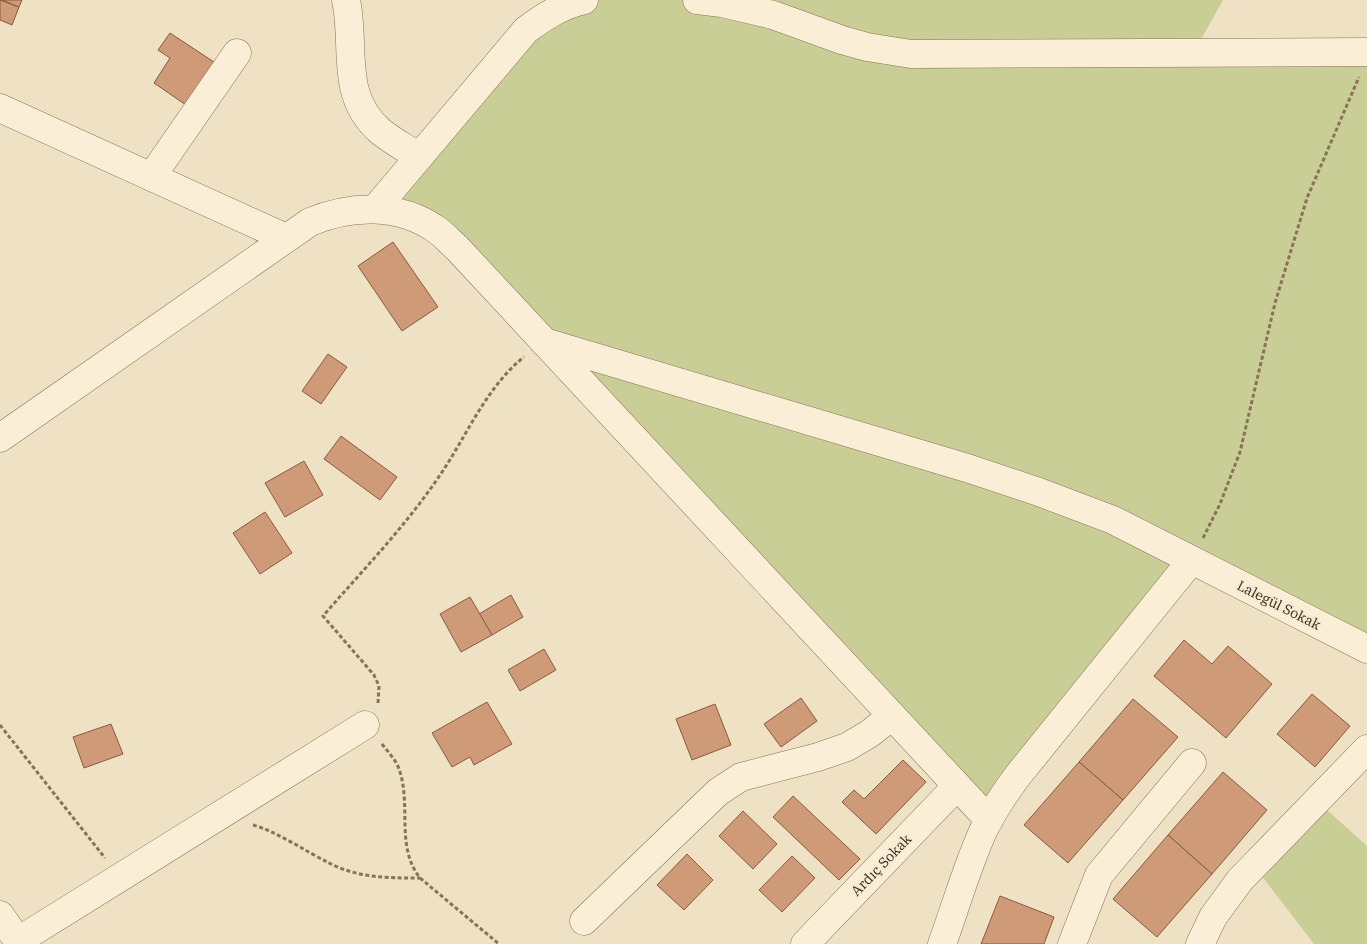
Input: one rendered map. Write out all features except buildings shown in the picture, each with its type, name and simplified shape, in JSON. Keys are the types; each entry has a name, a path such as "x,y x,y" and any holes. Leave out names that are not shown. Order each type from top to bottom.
{"street":[{"path":"346,0 351,35 350,69 353,90 360,108 380,130 419,157"},
{"path":"376,208 526,30 548,14 570,3 584,0"},
{"path":"697,0 722,3 773,15 850,43 887,52 1363,64"},
{"path":"152,176 237,53"},
{"path":"0,108 286,238"},
{"path":"0,438 310,222 329,214 353,209 376,208 414,218 436,229 457,248 989,820"},
{"name":"Lalegül Sokak","path":"543,341 958,465 1113,520 1367,649"},
{"path":"942,944 974,855 989,820 1001,799 1019,774 1191,561"},
{"path":"584,920 718,792 740,777 809,760 847,747 869,734 892,716"},
{"path":"0,915 19,942 365,725"},
{"path":"1200,944 1213,917 1240,880 1367,749"},
{"path":"1072,944 1099,875 1192,764"},
{"name":"Ardıç Sokak","path":"805,944 957,786"}],"path":[{"path":"1191,561 1220,504 1240,452 1275,303 1308,198 1363,64"},
{"path":"499,944 420,878 412,868 408,855 403,785 399,768 391,755 365,725 376,712 380,698 379,686 374,675 323,616 405,522 438,478 494,388 516,364 543,341"},
{"path":"0,725 120,877"},
{"path":"218,817 257,826 331,864 354,873 376,877 420,878"}],"green space":[{"path":"584,0 1223,0 1194,52 1367,52 1367,649 1191,561 989,820 457,248 376,208 526,30"},
{"path":"1317,801 1367,846 1367,944 1314,944 1254,866"}]}
